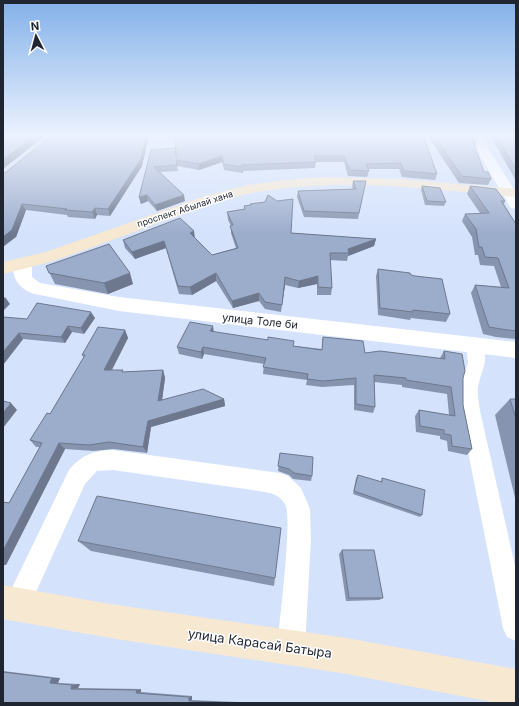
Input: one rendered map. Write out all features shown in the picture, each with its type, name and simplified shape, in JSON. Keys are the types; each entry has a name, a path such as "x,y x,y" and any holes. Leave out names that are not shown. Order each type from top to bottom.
{"main road":[{"name":"проспект Абылай хана","path":"3,268 51,256 227,193 262,187 306,182 383,182 486,189 514,197"},
{"name":"улица Карасай Батыра","path":"10,603 152,627 291,647 516,688"}],"street":[{"path":"495,168 514,197"},
{"name":"улица Толе би","path":"23,263 23,280 35,288 119,304 516,350"},
{"path":"474,345 477,363 469,384 470,411 516,628"},
{"path":"10,603 77,477 90,463 97,460 113,460 259,480 280,484 293,496 299,509 299,539 291,647"}],"building":[{"path":"11,168 135,168 108,209 95,208 92,212 22,204 12,230 3,237 3,173"},
{"path":"146,168 155,168 184,195 155,205 147,195 139,197"},
{"path":"349,168 368,168 369,171 350,170"},
{"path":"403,168 435,168 437,174 404,171"},
{"path":"456,168 483,168 484,172 488,172 491,179 462,176"},
{"path":"353,181 366,181 359,213 304,211 298,191 356,189"},
{"path":"422,186 440,188 446,202 427,201"},
{"path":"470,186 496,189 505,201 501,201 516,224 516,331 489,327 475,285 509,288 498,258 485,257 482,247 479,247 476,229 465,214 489,213"},
{"path":"268,195 277,201 293,199 291,233 376,239 348,249 349,253 330,253 332,288 318,287 318,276 299,281 285,277 282,305 265,302 259,293 232,301 216,273 190,287 178,286 164,241 132,252 123,240 180,218 194,231 190,233 212,255 238,248 230,226 233,225 227,212 245,209 244,206 251,205 250,204 265,202"},
{"path":"109,244 130,273 104,283 49,273 46,266"},
{"path":"378,269 410,273 411,275 415,276 442,279 450,314 380,308"},
{"path":"37,303 91,312 81,328 68,326 61,337 19,333 3,352 3,317 27,319"},
{"path":"190,322 213,326 210,331 268,340 268,337 294,341 293,346 322,350 323,337 363,341 365,353 380,351 445,359 444,351 462,354 465,371 463,378 463,405 472,449 452,446 451,435 444,434 444,430 420,426 419,410 455,416 451,387 406,380 406,378 374,375 375,407 356,404 356,378 323,381 307,379 308,374 263,367 266,358 203,347 201,352 177,347"},
{"path":"98,327 125,330 104,370 123,370 122,372 163,370 158,401 203,389 224,399 148,421 143,447 109,442 89,445 59,443 3,551 3,502 9,503 42,443 30,440 47,413 50,414 85,355 82,355"},
{"path":"510,399 516,399 516,419"},
{"path":"3,401 11,403 3,413"},
{"path":"280,453 313,457 312,476 294,473 289,469 278,466"},
{"path":"358,475 382,482 382,478 425,490 422,515 354,491"},
{"path":"97,496 281,528 275,578 78,541"},
{"path":"342,550 374,550 383,598 349,598"},
{"path":"3,672 52,678 50,683 72,685 71,689 137,690 136,693 189,697 189,701 233,703 3,703"}]}
